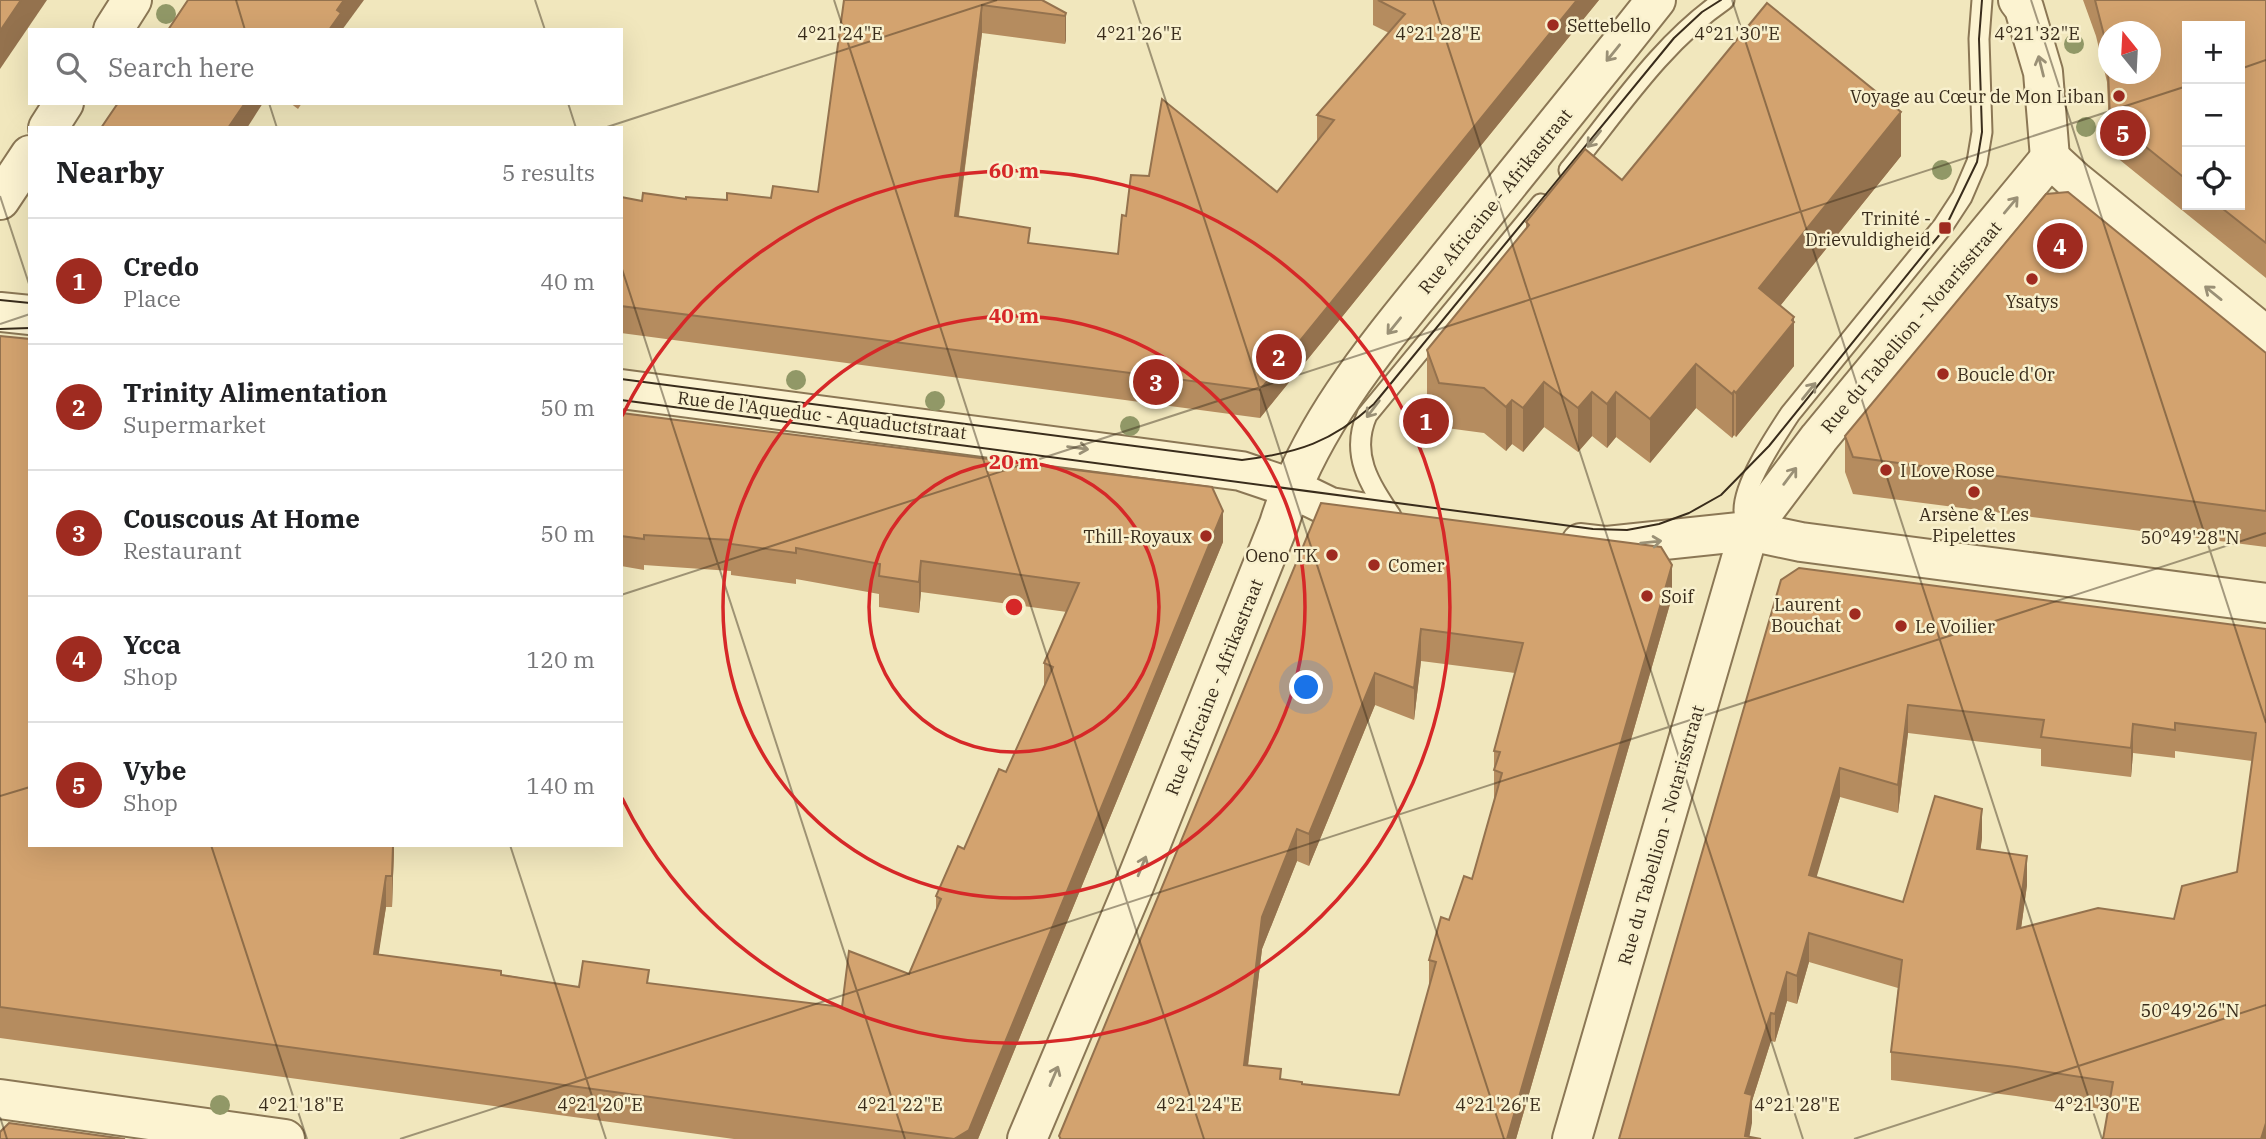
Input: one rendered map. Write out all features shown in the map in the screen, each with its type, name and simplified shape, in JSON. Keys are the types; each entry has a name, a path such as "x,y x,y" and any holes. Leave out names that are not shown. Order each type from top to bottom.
{"street":[{"path":"114,28 132,0"},
{"name":"Rue Africaine - Afrikastraat","path":"1027,1139 1139,873 1291,488 1312,446 1340,399 1387,335 1656,0"},
{"path":"2018,0 2024,8 2043,72 2050,158 2266,336"},
{"path":"49,126 63,105"},
{"path":"0,200 28,158"},
{"name":"Rue du Tabellion - Notarisstraat","path":"1572,1139 1749,531 1819,439 2050,158"},
{"path":"0,312 28,315"},
{"name":"Rue de l'Aqueduc - Aquaductstraat","path":"623,389 1200,464 1252,473 1330,507 1432,522"},
{"path":"1553,539 1607,546 1749,531 1801,542 2266,603"},
{"path":"0,1099 285,1139"}],"lane":[{"path":"1391,516 1371,484 1359,446 1360,431 1367,415 1675,40 1703,14 1724,0"},
{"name":"Rue du Tabellion - Notarisstraat","path":"1749,531 1744,509 1769,446 1790,415 1943,226 1962,197 1977,162 1982,132 1979,39 1982,0"}],"building":[{"path":"0,0 21,0 0,31"},
{"path":"188,0 344,0 337,10 341,13 330,28 169,28"},
{"path":"844,0 1042,0 1066,13 1065,16 982,5 955,216 1030,228 1028,243 1118,254 1122,215 1126,216 1131,175 1149,176 1162,99 1277,192 1334,120 1317,115 1405,14 1378,0 1577,0 1260,390 623,306 623,197 642,201 643,193 686,199 727,200 727,193 771,198 773,186 818,192"},
{"path":"2095,0 2266,0 2266,243 2224,210 2245,210 2245,21 2182,21 2182,176 2110,118 2109,84 2161,84 2161,21 2100,21"},
{"path":"1767,3 1901,112 1759,288 1794,317 1794,322 1736,393 1734,391 1732,394 1696,364 1650,419 1616,392 1607,404 1592,392 1578,408 1544,382 1523,408 1512,400 1506,407 1484,388 1439,383 1427,350 1529,225 1526,222 1585,149 1622,180"},
{"path":"117,105 244,105 229,126 102,126"},
{"path":"2068,192 2266,353 2266,511 1853,457 1845,436 2046,194"},
{"path":"0,336 28,339 28,847 393,847 392,876 386,876 374,954 501,971 501,975 579,987 583,961 649,970 647,983 842,1007 849,951 909,974 941,899 936,896 958,846 964,849 999,769 1006,772 1053,667 1044,663 1079,583 921,561 919,582 879,576 880,564 796,548 796,553 731,544 731,540 623,536 623,413 1212,487 1223,511 969,1130 954,1139 0,1007"},
{"path":"1321,503 1661,547 1672,565 1507,1139 1061,1139 1059,1136","holes":["1421,629 1523,643 1494,751 1500,752 1494,770 1502,773 1472,879 1464,876 1449,920 1441,917 1429,960 1436,962 1399,1095 1302,1084 1280,1079 1281,1069 1244,1065 1262,917 1297,829 1309,834 1375,673 1414,688"]},
{"path":"1799,568 2266,629 2266,1123 2261,1139 2103,1139 2113,1082 1891,1052 1902,960 1809,933 1797,976 1787,972 1775,1014 1771,1013 1745,1093 1752,1095 1745,1136 1761,1139 1619,1139 1781,580","holes":["1908,705 2044,720 2041,737 2131,748 2133,724 2175,730 2175,723 2256,733 2237,872 2182,886 2174,919 2098,908 2017,929 2027,856 1977,849 1982,809 1935,796 1903,902 1809,875 1840,768 1898,785"]},
{"path":"9,1123 125,1139 0,1139 0,1132"}],"tram line":[{"path":"623,379 1242,460 1280,454 1313,444 1344,428 1374,404 1674,38 1702,12 1721,0"},
{"path":"623,400 1593,529 1627,530 1659,524 1689,513 1721,495 1769,446 1945,228 1977,162 1982,132 1979,39 1982,0"},
{"path":"0,300 28,303"},
{"path":"0,329 28,328"}],"place":[{"name":"Settebello","path":"1553,25"},
{"name":"Voyage au Cœur de Mon Liban","path":"2119,96"},
{"name":"Vybe","path":"2123,133"},
{"name":"Trinité - Drievuldigheid","path":"1945,228"},
{"name":"Ycca","path":"2060,246"},
{"name":"Ysatys","path":"2032,279"},
{"name":"Trinity Alimentation","path":"1279,357"},
{"name":"Boucle d'Or","path":"1943,374"},
{"name":"Couscous At Home","path":"1156,382"},
{"name":"Credo","path":"1426,421"},
{"name":"I Love Rose","path":"1886,470"},
{"name":"Arsène & Les Pipelettes","path":"1974,492"},
{"name":"Thill-Royaux","path":"1206,536"},
{"name":"Oeno TK","path":"1332,555"},
{"name":"Comer","path":"1374,565"},
{"name":"Soif","path":"1647,596"},
{"name":"Laurent Bouchat","path":"1855,614"},
{"name":"Le Voilier","path":"1901,626"}]}
